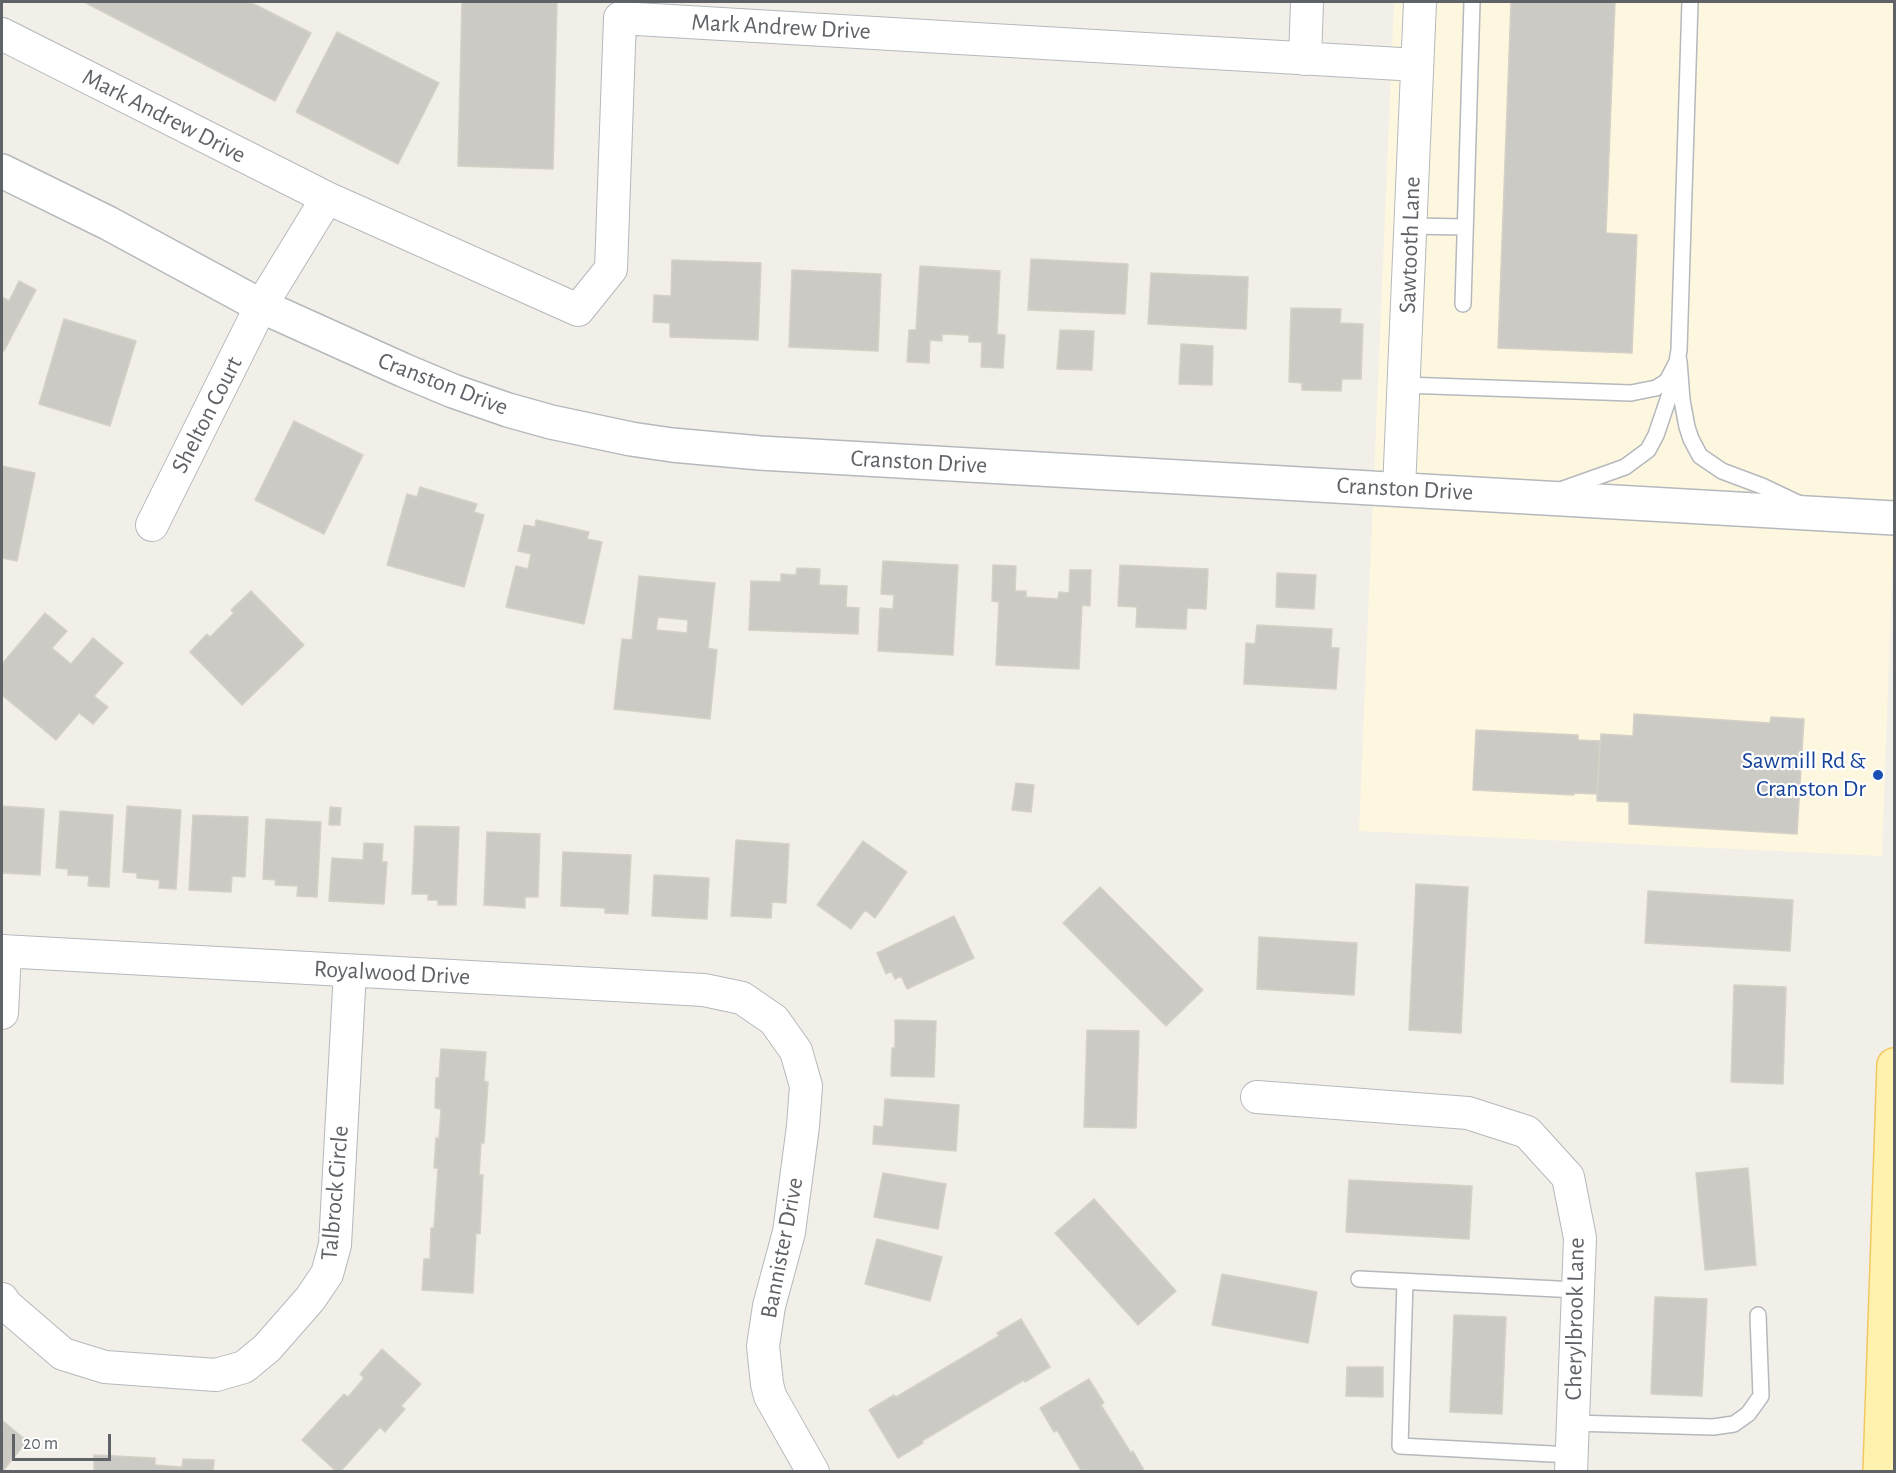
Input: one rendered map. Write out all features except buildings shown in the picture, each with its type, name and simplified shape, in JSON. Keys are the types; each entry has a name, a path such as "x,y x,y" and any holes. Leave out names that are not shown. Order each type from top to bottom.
{"main road":[{"path":"1880,1472 1894,1065"}],"street":[{"path":"1305,59 1307,2"},
{"name":"Sawtooth Lane","path":"1399,489 1420,2"},
{"name":"Mark Andrew Drive","path":"2,34 327,198 578,310 612,269 620,18 1417,65"},
{"name":"Cranston Drive","path":"2,171 108,223 261,306 403,370 453,391 551,422 631,439 760,453 1894,518"},
{"path":"261,306 327,198"},
{"name":"Shelton Court","path":"152,525 261,306"},
{"path":"2,1012 3,951"},
{"name":"Royalwood Drive","path":"3,951 704,990 742,998 774,1020"},
{"name":"Talbrock Circle","path":"2,1299 63,1354 105,1367 216,1375 244,1367 267,1348 316,1291 327,1274 335,1245 350,971"},
{"name":"Bannister Drive","path":"774,1020 796,1051 806,1086 789,1232 769,1306 763,1346 770,1396 813,1472"},
{"name":"Cherylbrook Lane","path":"1257,1097 1468,1113 1527,1132 1569,1177 1580,1238 1571,1463"}],"lane":[{"path":"1463,304 1472,2"},
{"path":"1690,2 1679,350 1682,400 1691,439 1700,456 1722,471 1762,486 1803,506 1828,514"},
{"path":"1410,226 1465,227"},
{"path":"1404,385 1645,392 1666,381 1677,362 1679,350"},
{"path":"1525,496 1566,489 1625,467 1641,457 1648,450 1656,435 1675,382 1679,350"},
{"path":"1359,1279 1577,1290"},
{"path":"1405,1281 1400,1446 1571,1463"},
{"path":"1573,1423 1713,1427 1734,1424 1748,1414 1761,1396 1758,1315"}],"shaded area":[{"path":"1394,2 1894,2 1894,518 1882,856 1359,831"}],"place":[{"name":"Sawmill Rd & Cranston Dr","path":"1878,775"}]}
